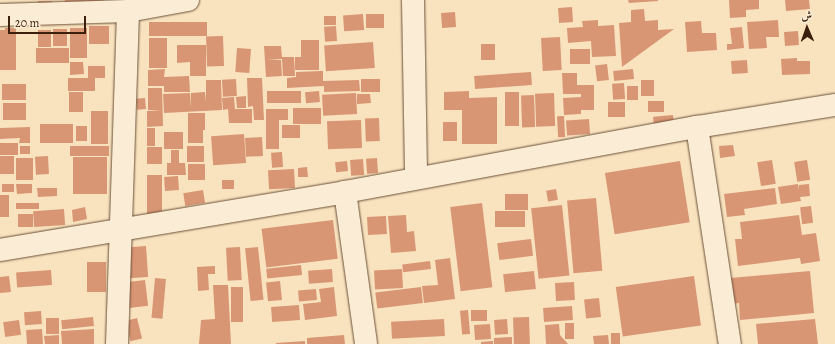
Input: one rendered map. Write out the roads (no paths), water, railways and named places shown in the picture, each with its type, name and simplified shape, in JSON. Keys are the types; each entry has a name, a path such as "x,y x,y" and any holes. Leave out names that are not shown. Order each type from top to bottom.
{"street":[{"path":"0,15 119,8 188,0"},
{"path":"413,0 416,178"},
{"path":"117,344 121,231 119,8"},
{"path":"0,250 121,231 345,192 698,127 835,105"},
{"path":"698,127 730,344"},
{"path":"345,192 366,344"}]}
